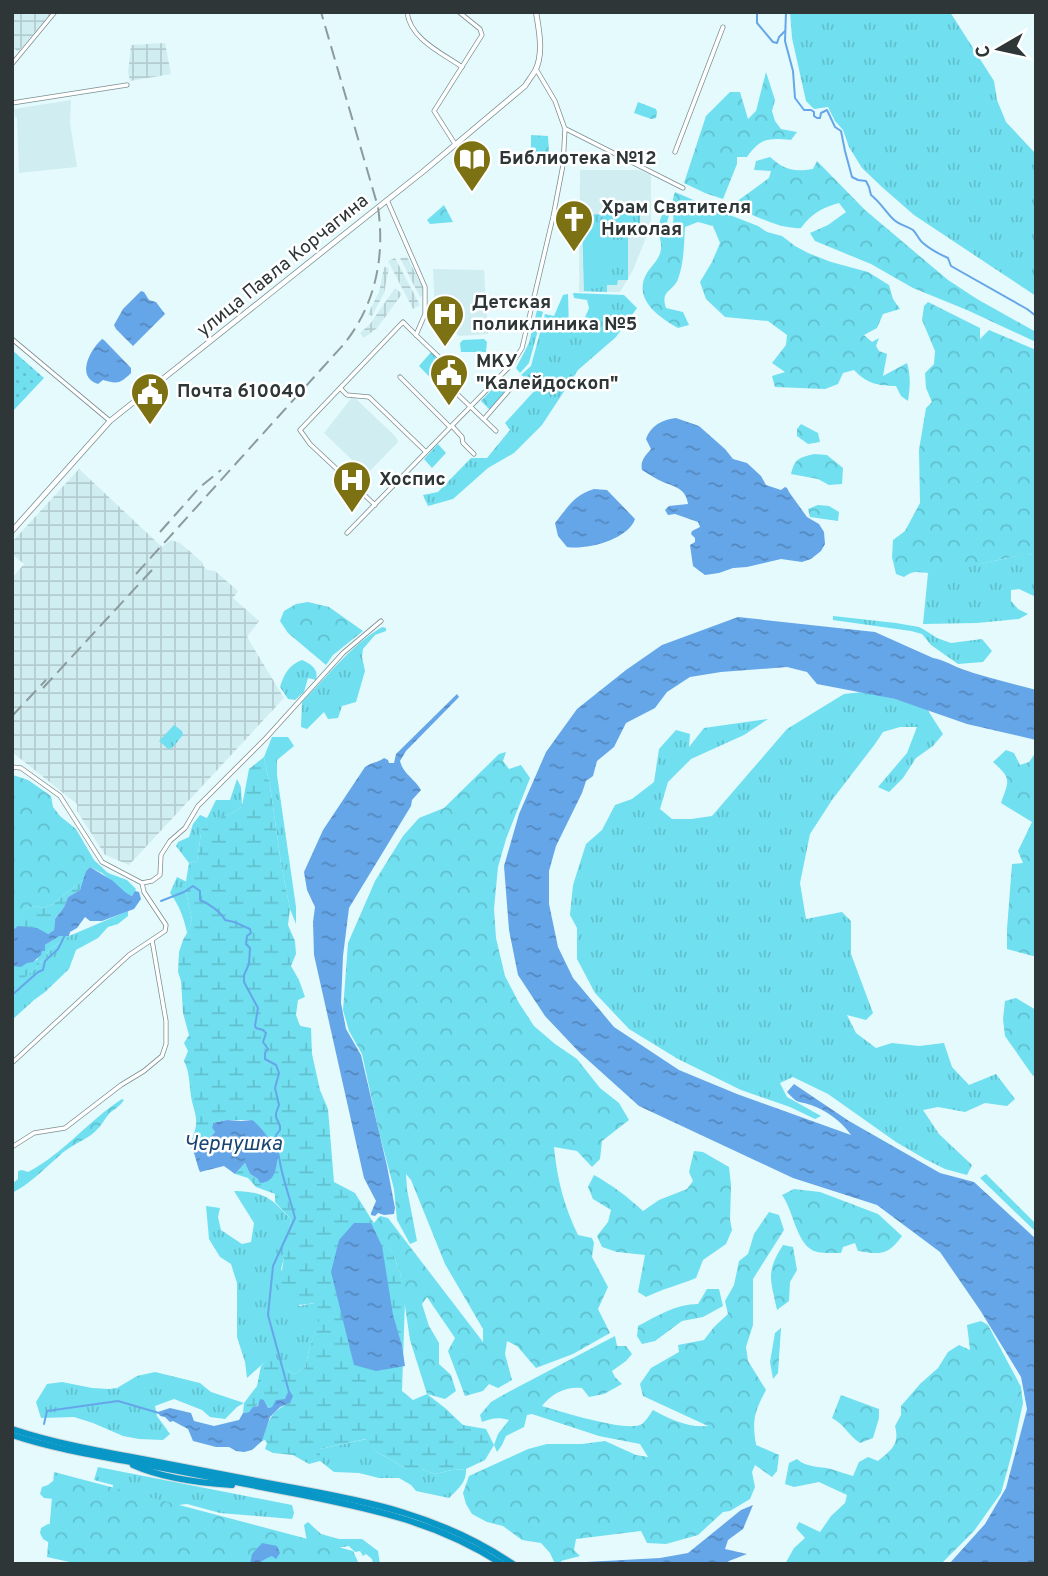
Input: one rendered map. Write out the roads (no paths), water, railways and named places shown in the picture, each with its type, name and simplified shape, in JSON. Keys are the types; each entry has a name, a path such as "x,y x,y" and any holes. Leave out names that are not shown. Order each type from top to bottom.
{"highway":[{"path":"12,1429 100,1451 323,1493 402,1511 451,1530 513,1564"},
{"path":"12,1435 115,1459 360,1506 401,1517 465,1542 502,1564"}],"main road":[{"path":"536,12 540,50 536,69"},
{"name":"улица Павла Корчагина","path":"12,531 110,421 456,144 525,86 536,69"}],"street":[{"path":"12,64 55,12"},
{"path":"407,12 412,29 462,67"},
{"path":"456,144 434,111 482,35 480,29 459,12"},
{"path":"675,152 723,27"},
{"path":"347,533 512,363 522,348 553,217 565,129 555,101 536,69"},
{"path":"12,103 127,85"},
{"path":"565,129 683,188"},
{"path":"387,200 425,286 425,314 416,335"},
{"path":"375,505 300,430 403,322 463,380 454,391 496,431"},
{"path":"12,339 110,421"},
{"path":"400,377 462,437 463,443 474,454"},
{"path":"341,388 347,395 369,397 426,452"},
{"path":"484,419 510,388"},
{"path":"12,767 21,768 60,796 102,862 142,883 152,881 160,875 161,855 170,841 185,828 198,806 266,738 343,653 381,621"},
{"path":"12,1063 129,955 165,931 166,925 144,892 142,883"},
{"path":"12,1147 34,1133 65,1128 162,1056 166,1044 166,1021 152,940"}],"water":[{"path":"141,291 149,300 156,302 165,314 133,346 114,325 123,309"},
{"path":"102,339 131,368 131,373 121,381 103,380 98,384 88,376 86,370 89,357"},
{"path":"676,418 699,426 733,459 747,463 766,485 781,490 787,488 807,517 819,524 824,532 825,544 821,551 802,562 781,559 705,575 693,566 690,545 695,542 695,538 691,534 700,527 698,522 675,514 668,515 665,510 669,506 688,504 685,495 676,487 642,470 644,459 651,449 646,439 651,430 666,420"},
{"path":"594,489 607,490 635,519 624,533 606,542 585,547 567,547 558,536 555,523 576,498"},
{"path":"738,617 875,632 959,668 1036,690 1036,740 967,724 895,699 817,684 807,672 787,667 690,677 667,692 655,708 626,723 614,747 597,761 593,776 586,781 556,846 549,871 549,904 558,947 573,978 614,1027 679,1070 851,1135 828,1113 794,1099 787,1092 794,1084 849,1121 940,1173 974,1182 1036,1239 1036,1564 949,1564 985,1524 1006,1488 1027,1409 1021,1377 940,1252 877,1205 793,1178 639,1106 579,1052 545,1016 518,975 509,930 504,866 519,814 546,752 577,709 626,670 662,645"},
{"path":"457,694 459,697 406,751 400,761 421,790 412,800 411,806 349,908 341,1003 346,1029 361,1055 395,1208 394,1214 378,1213 375,1216 371,1213 376,1201 364,1178 314,955 315,907 307,890 304,872 323,830 365,767 384,758 389,763 394,763 396,754"},
{"path":"90,867 113,881 126,893 132,896 135,891 139,892 141,899 134,909 102,921 90,921 85,917 69,936 60,936 45,945 45,951 33,962 21,967 12,966 13,930 18,926 37,928 48,934 54,930 55,919 68,897 80,890"},
{"name":"Чернушка","path":"252,1120 267,1136 278,1155 274,1174 269,1180 260,1183 250,1174 245,1163 235,1174 224,1166 200,1172 190,1146 192,1141 207,1140 215,1132 213,1123"},
{"path":"354,1223 371,1223 382,1246 393,1315 405,1366 376,1371 354,1365 331,1272 339,1240"},
{"path":"289,1390 293,1396 290,1403 280,1407 270,1417 262,1441 252,1450 244,1452 193,1441 188,1429 170,1422 158,1412 170,1408 191,1413 194,1421 214,1426 239,1420 243,1413 258,1406 260,1399 264,1400 268,1408 272,1407 276,1400 285,1399"},
{"path":"753,1505 743,1529 728,1540 725,1549 747,1554 726,1564 567,1563 660,1558 688,1553 741,1510"},
{"path":"262,1543 277,1546 280,1553 276,1559 272,1556 250,1564 252,1554"}],"waterway":[{"path":"757,12 757,23 773,42 777,43 785,31"},
{"path":"786,12 785,41 793,71 795,98 804,110 811,110 817,118 827,110 835,127 841,131 852,177 866,181 871,195 893,219 913,230 929,248 948,258 951,266 1036,316"},
{"name":"Чернушка","path":"161,901 193,886 200,891 200,900 214,908 225,920 250,929 246,944 250,948 249,964 244,982 258,1008 255,1026 266,1033 263,1042 268,1049 265,1059 276,1065 279,1073 275,1088 279,1105 276,1117 280,1126 276,1135 277,1146 295,1218 273,1266 268,1315 289,1392"},
{"name":"Чернушка","path":"12,995 43,970 45,961 58,949 65,935"},
{"name":"Чернушка","path":"44,1424 47,1411 118,1401 159,1413"}],"railway":[{"path":"136,574 344,344 355,329 371,296 379,261 378,207 321,12"},
{"path":"160,532 199,488 221,470"},
{"path":"43,688 152,570"},
{"path":"12,716 46,680"}],"place":[{"name":"Библиотека №12","path":"472,193"},
{"name":"Храм Святителя Николая","path":"574,253"},
{"name":"Детская поликлиника №5","path":"445,348"},
{"name":"МКУ \"Калейдоскоп\"","path":"449,407"},
{"name":"Почта 610040","path":"150,426"},
{"name":"Хоспис","path":"352,514"}]}
